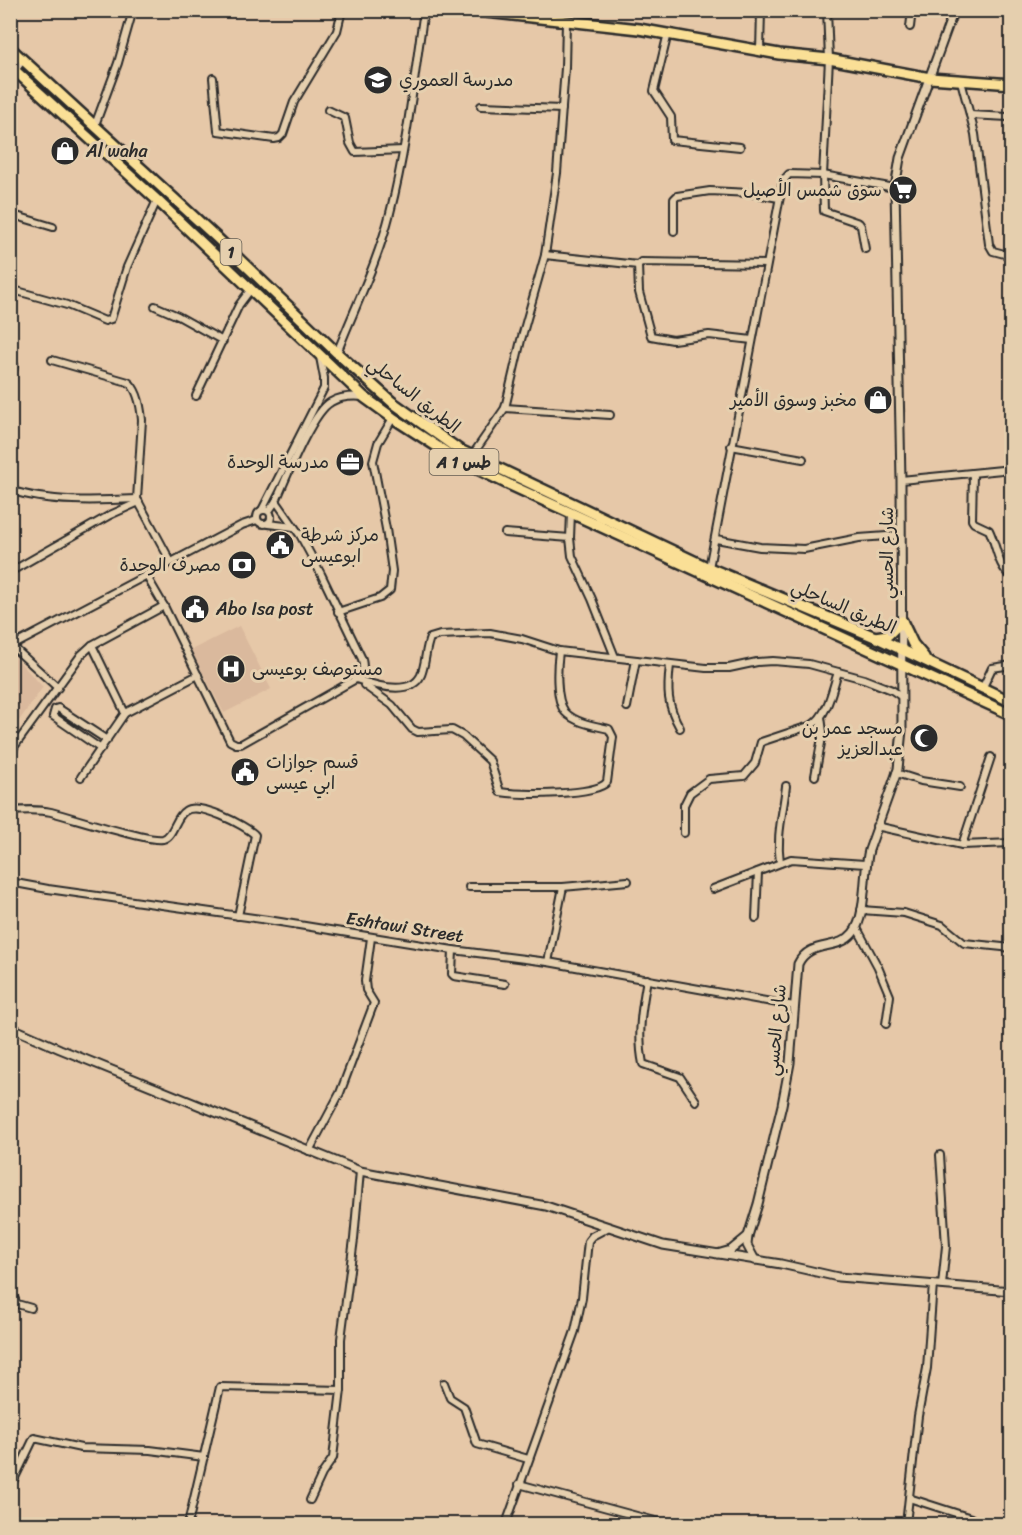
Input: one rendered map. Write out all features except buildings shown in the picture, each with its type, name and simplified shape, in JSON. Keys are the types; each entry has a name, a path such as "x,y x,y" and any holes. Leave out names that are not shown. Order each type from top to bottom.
{"main road":[{"path":"467,10 668,33 760,51 830,59 930,78 1011,84"},
{"name":"الطريق الساحلي","path":"10,48 95,125 337,354 392,402 458,449 709,568 875,637 1011,702"},
{"name":"الطريق الساحلي","path":"12,71 157,200 364,397 455,458 1011,715"},
{"path":"875,637 893,631 902,621 913,644 930,663"}],"street":[{"path":"95,125 118,63 134,10"},
{"path":"213,78 218,131 279,138 283,134 294,102 337,31 342,10"},
{"path":"337,354 375,259 390,213 403,150 424,10"},
{"path":"760,51 761,10"},
{"path":"827,10 830,59 823,175 824,211 859,223 865,249"},
{"path":"910,27 912,10"},
{"name":"شارع الحسي","path":"748,1236 761,1193 790,1063 796,973 803,955 822,946 842,942 853,934 856,928 861,910 865,864 901,752 901,480 895,188 900,158 954,10"},
{"path":"471,457 505,408 520,340 545,255 557,173 566,21"},
{"path":"668,33 654,91 671,117 672,140 740,147"},
{"path":"12,71 23,60"},
{"path":"961,81 975,134 989,244 993,251 1011,256"},
{"path":"481,106 562,109"},
{"path":"328,110 345,118 350,143 355,152 403,150"},
{"path":"970,115 1008,117"},
{"path":"709,568 783,181 788,175 823,175 895,188"},
{"path":"674,231 674,199 677,195 710,191 750,193 779,198"},
{"path":"10,289 67,305 105,321 111,319 127,267 157,200"},
{"path":"10,214 53,227"},
{"path":"545,255 638,265 641,262 766,264"},
{"path":"638,265 639,292 651,336 673,340 709,335 752,340"},
{"path":"196,396 239,305 251,289"},
{"path":"154,306 178,316 223,341"},
{"path":"267,512 324,388 319,356"},
{"path":"52,360 132,385 142,420 138,501 171,562"},
{"path":"10,390 14,365"},
{"path":"267,512 276,501 311,427 324,408 332,401 342,398 364,397"},
{"path":"505,408 610,415"},
{"path":"338,612 380,598 390,590 392,571 373,461 378,443 393,418"},
{"path":"731,446 803,459"},
{"path":"901,480 1011,469"},
{"path":"973,473 972,520 989,530 1002,569 1011,577"},
{"path":"10,490 36,497 138,501"},
{"path":"10,572 138,501"},
{"path":"146,575 164,606 230,741 236,744 241,744 357,679 364,669 362,659 321,574 276,501"},
{"path":"267,512 271,520 268,524"},
{"path":"284,513 257,513 257,520 261,524 294,527"},
{"path":"571,513 572,556 615,657"},
{"path":"58,688 11,645 242,525 257,520"},
{"path":"505,533 570,538"},
{"path":"716,538 768,548 804,549 859,538 901,535"},
{"path":"10,766 12,746 81,655 92,645 164,606"},
{"path":"357,679 378,687 399,688 415,683 421,676 430,638 440,635 490,633 522,639 559,651 670,665 729,668 773,661 809,664 874,683 902,697"},
{"path":"92,645 125,713"},
{"path":"357,679 392,705 412,729 418,732 452,730 463,736 490,761 500,792 516,795 594,790 607,782 613,737 609,729 591,725 566,713 562,705 557,677 559,651"},
{"path":"627,707 636,660"},
{"path":"670,665 667,689 671,712 680,728"},
{"path":"982,689 992,668 1011,665"},
{"path":"684,833 684,804 690,793 709,779 744,776 755,763 761,742 812,725 821,717 838,672"},
{"path":"81,777 125,713 198,675"},
{"path":"101,748 53,716 55,709 58,708 106,740"},
{"path":"815,776 823,732 821,717"},
{"path":"962,845 992,757"},
{"path":"896,773 921,781 960,787"},
{"path":"780,863 778,834 786,786"},
{"path":"10,811 50,812 108,830 164,839 187,809 194,808 219,814 255,835 238,916"},
{"path":"876,826 962,845 1011,843"},
{"path":"713,889 791,859 865,864"},
{"path":"756,918 758,872"},
{"path":"469,887 563,887 628,881"},
{"name":"Eshtawi Street","path":"10,882 371,938 548,962 794,1006"},
{"path":"548,962 563,887"},
{"path":"861,910 911,915 942,925 964,943 1011,948"},
{"path":"856,928 878,967 890,996 886,1024"},
{"path":"309,1151 340,1093 374,1003 366,990 365,981 371,938"},
{"path":"453,950 451,967 454,976 505,984"},
{"path":"647,979 640,1017 643,1064 680,1077 696,1101"},
{"path":"10,1027 360,1171 546,1206 663,1245 838,1277 1011,1291"},
{"path":"940,1155 946,1246 942,1285"},
{"path":"310,1500 322,1474 333,1458 341,1390 341,1339 360,1171"},
{"path":"506,1524 575,1332 582,1298 588,1241 592,1236 607,1228"},
{"path":"717,1254 731,1250 748,1236"},
{"path":"748,1236 747,1245 755,1260"},
{"path":"906,1524 918,1416 927,1368 933,1284"},
{"path":"10,1289 17,1305 31,1308"},
{"path":"444,1383 450,1398 464,1407 477,1444 528,1459"},
{"path":"188,1524 220,1387 341,1390"},
{"path":"10,1488 34,1438 81,1448 150,1450 204,1457"},
{"path":"519,1484 666,1524"},
{"path":"909,1497 971,1518"}],"shaded area":[{"name":"مستوصف بوعيسى","path":"239,626 271,689 224,713 191,650"},
{"path":"11,653 43,687 11,732"}],"place":[{"name":"مدرسة العموري","path":"378,80"},
{"name":"Al waha","path":"65,151"},
{"name":"سوق شمس الأصيل","path":"903,190"},
{"name":"مخبز وسوق الأمير","path":"878,400"},
{"name":"مدرسة الوحدة","path":"350,462"},
{"name":"مركز شرطة ابوعيسى","path":"280,545"},
{"name":"مصرف الوحدة","path":"242,565"},
{"name":"Abo Isa post","path":"195,609"},
{"name":"مستوصف بوعيسى","path":"231,669"},
{"name":"مسجد عمر بن عبدالعزيز","path":"924,738"},
{"name":"قسم جوازات ابي عيسى","path":"245,772"}]}
